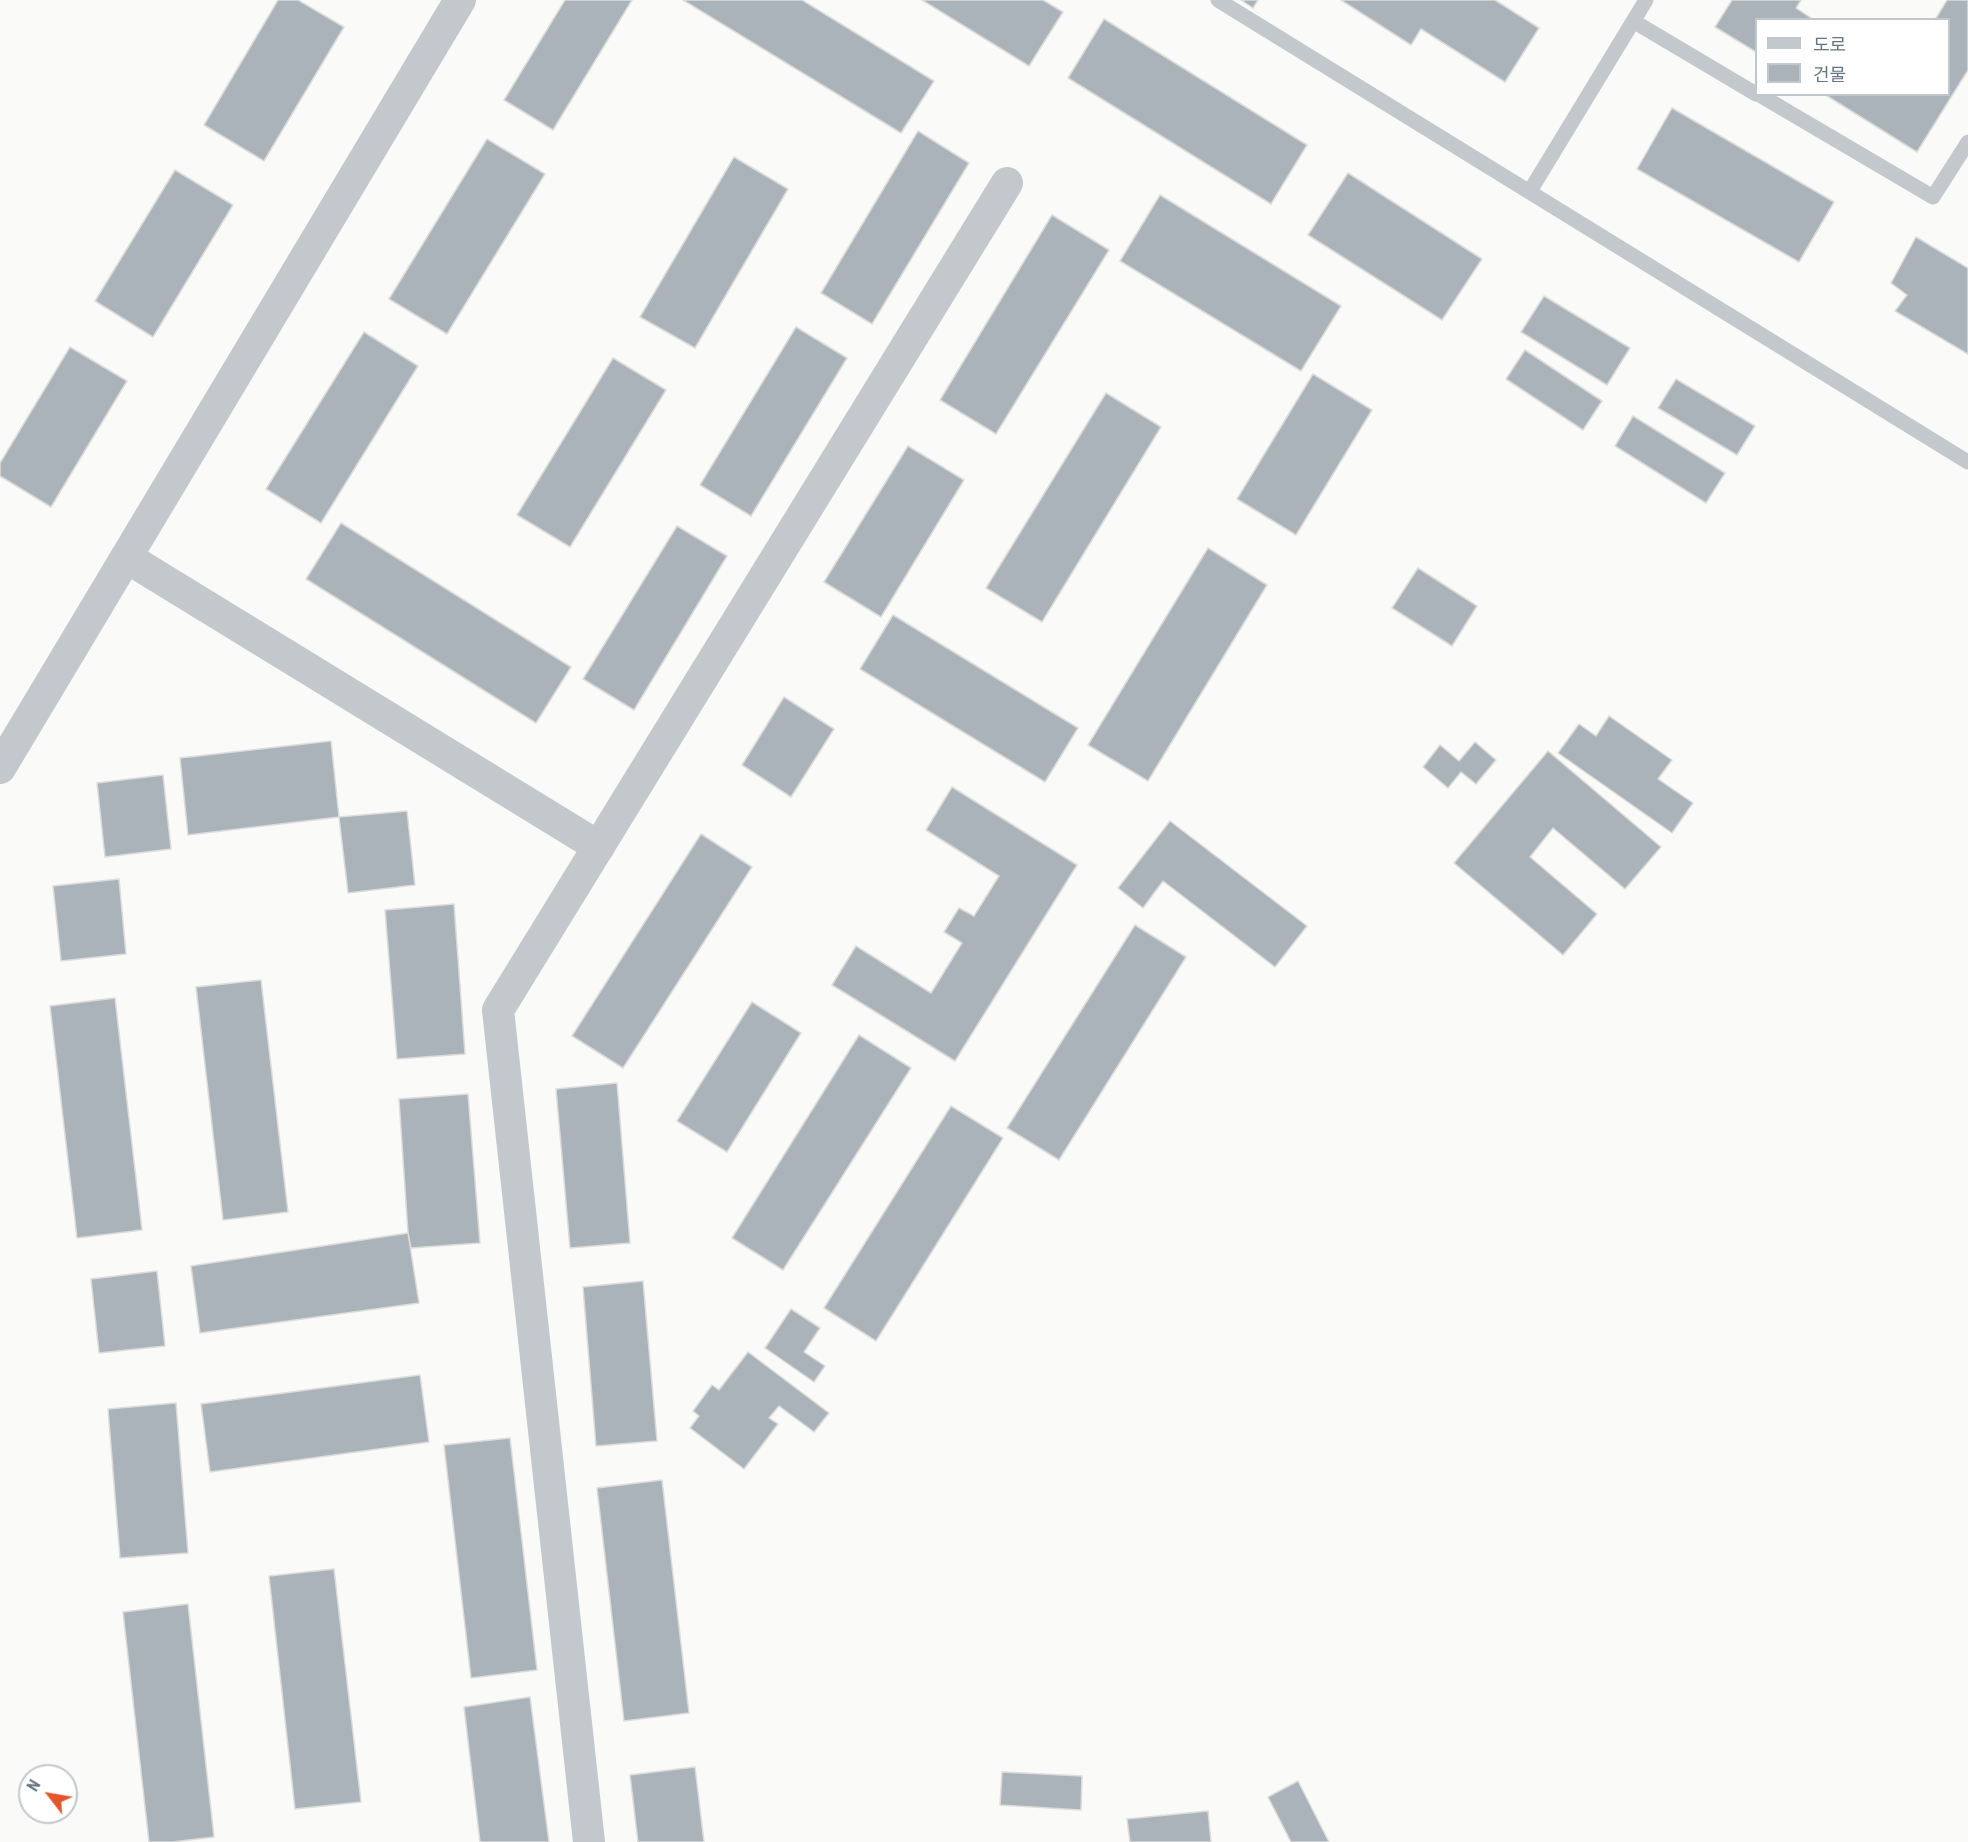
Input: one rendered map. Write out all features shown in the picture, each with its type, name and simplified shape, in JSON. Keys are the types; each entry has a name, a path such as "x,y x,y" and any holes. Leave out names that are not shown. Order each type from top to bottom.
{"street":[{"path":"0,768 460,0"},
{"path":"589,1842 498,1010 1006,183"},
{"path":"126,557 599,847"}],"lane":[{"path":"1218,0 1968,462"},
{"path":"1530,191 1646,0"},
{"path":"1633,21 1755,93"},
{"path":"1760,96 1933,197 1968,142"}],"building":[{"path":"278,0 298,0 344,27 264,161 204,125"},
{"path":"565,0 632,0 553,130 504,100"},
{"path":"683,0 802,0 934,81 901,133"},
{"path":"922,0 1043,0 1063,12 1029,66"},
{"path":"1241,0 1258,0 1253,8"},
{"path":"1341,0 1495,0 1539,28 1505,82 1421,29 1411,45"},
{"path":"1732,0 1801,0 1796,8 1811,18 1755,18 1755,51 1715,27"},
{"path":"1947,0 1968,0 1968,70 1917,152 1827,96 1950,96 1950,18 1936,18"},
{"path":"1104,19 1307,145 1271,204 1068,78"},
{"path":"1672,108 1834,202 1799,262 1637,169"},
{"path":"918,131 969,163 872,324 821,293"},
{"path":"487,139 545,174 447,334 389,299"},
{"path":"734,157 788,189 695,348 640,317"},
{"path":"175,170 233,205 153,337 95,301"},
{"path":"1348,173 1482,259 1442,320 1308,235"},
{"path":"1160,195 1341,306 1301,371 1120,261"},
{"path":"1052,215 1109,250 996,434 940,400"},
{"path":"1916,237 1968,268 1968,354 1895,311 1907,295 1891,283"},
{"path":"1544,296 1630,348 1607,385 1521,332"},
{"path":"796,327 847,358 751,516 700,485"},
{"path":"364,332 418,366 321,523 266,489"},
{"path":"70,347 127,381 51,507 0,476 0,463"},
{"path":"1525,350 1602,401 1583,430 1506,379"},
{"path":"613,358 666,390 570,547 517,515"},
{"path":"1313,374 1372,410 1296,535 1237,499"},
{"path":"1676,379 1755,426 1737,455 1658,408"},
{"path":"1106,393 1161,427 1042,622 986,588"},
{"path":"1633,416 1725,473 1706,503 1615,446"},
{"path":"908,446 964,480 881,617 824,582"},
{"path":"341,523 571,667 536,723 306,579"},
{"path":"677,526 727,556 634,710 583,679"},
{"path":"1208,548 1267,585 1148,781 1088,745"},
{"path":"1418,568 1477,606 1452,646 1392,608"},
{"path":"893,615 1078,728 1045,782 860,669"},
{"path":"784,697 834,729 791,797 742,765"},
{"path":"1609,716 1672,760 1658,779 1693,803 1672,833 1558,753 1579,724 1596,736"},
{"path":"331,741 339,817 188,835 180,758"},
{"path":"1475,742 1496,760 1476,784 1461,772 1448,788 1423,767 1440,745 1459,761"},
{"path":"1548,751 1661,847 1625,889 1553,828 1530,857 1597,914 1563,955 1454,863"},
{"path":"163,775 171,849 105,857 97,783"},
{"path":"952,787 1077,865 955,1061 832,985 856,946 931,993 962,943 944,932 959,908 974,916 999,876 926,830"},
{"path":"407,811 415,885 348,893 339,817"},
{"path":"1170,821 1307,926 1275,967 1163,881 1143,908 1118,888"},
{"path":"701,834 752,867 623,1068 572,1036"},
{"path":"119,879 126,954 61,961 53,886"},
{"path":"454,904 465,1054 397,1059 385,910"},
{"path":"1135,925 1186,957 1059,1160 1007,1128"},
{"path":"261,980 288,1212 223,1220 196,987"},
{"path":"115,998 142,1230 77,1238 50,1006"},
{"path":"752,1002 801,1033 727,1152 677,1121"},
{"path":"859,1035 911,1068 783,1270 732,1238"},
{"path":"617,1083 630,1243 570,1248 556,1089"},
{"path":"468,1094 480,1243 411,1248 399,1099"},
{"path":"951,1106 1003,1138 876,1341 824,1308"},
{"path":"408,1233 419,1303 200,1333 191,1266"},
{"path":"157,1271 165,1346 99,1353 91,1279"},
{"path":"643,1281 657,1441 596,1446 583,1287"},
{"path":"791,1309 820,1328 804,1352 825,1366 814,1382 765,1348"},
{"path":"748,1352 829,1413 814,1432 779,1406 769,1418 778,1424 744,1469 690,1428 699,1416 693,1411 712,1385 719,1390"},
{"path":"420,1375 429,1442 210,1472 201,1404"},
{"path":"176,1403 188,1553 120,1558 108,1409"},
{"path":"510,1438 537,1670 471,1678 444,1445"},
{"path":"662,1480 689,1713 624,1721 597,1488"},
{"path":"334,1569 361,1802 295,1809 269,1576"},
{"path":"188,1604 214,1837 149,1842 123,1612"},
{"path":"530,1697 549,1842 480,1842 464,1707"},
{"path":"695,1767 704,1842 638,1842 630,1775"},
{"path":"1002,1772 1082,1776 1081,1810 1000,1805"},
{"path":"1298,1781 1329,1842 1291,1842 1268,1797"},
{"path":"1208,1811 1211,1842 1130,1842 1127,1819"}]}
